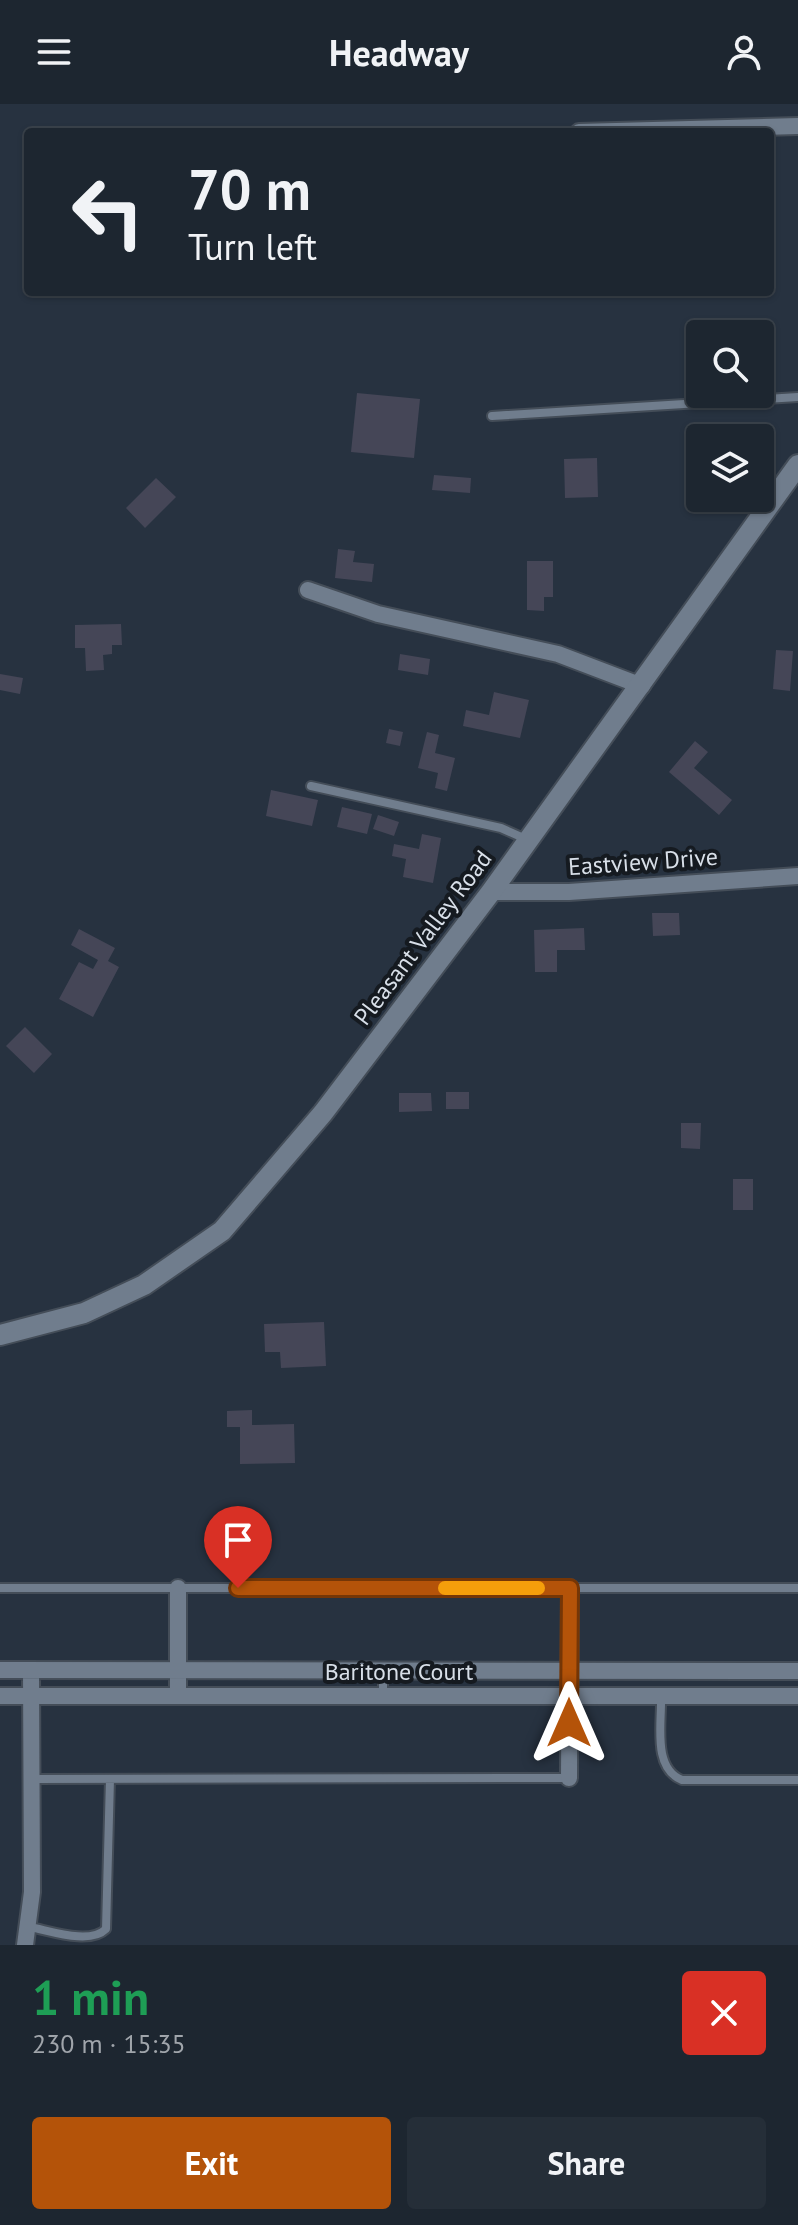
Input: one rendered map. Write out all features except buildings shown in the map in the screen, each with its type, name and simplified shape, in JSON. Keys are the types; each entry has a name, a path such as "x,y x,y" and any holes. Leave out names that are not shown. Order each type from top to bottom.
{"street":[{"path":"725,128 798,126"},
{"name":"Pleasant Valley Road","path":"0,1335 84,1313 144,1285 222,1231 323,1113 491,892 798,465"},
{"path":"308,590 378,614 558,654 642,686"},
{"name":"Eastview Drive","path":"491,892 569,892 798,876"},
{"path":"178,1588 178,1696"},
{"path":"569,1778 570,1588"},
{"name":"Baritone Court","path":"0,1670 798,1671"},
{"path":"25,1945 30,1927 31,1670"},
{"name":"Baritone Court","path":"0,1696 798,1696"}],"lane":[{"path":"492,416 798,397"},
{"path":"311,786 501,828 529,840"},
{"path":"0,1588 798,1588"},
{"path":"383,1671 383,1696"},
{"path":"661,1696 662,1758 674,1777 682,1780 798,1780"},
{"path":"32,1779 569,1778"},
{"path":"30,1927 87,1938 101,1935 106,1929 109,1922 110,1779"}],"slow traffic":[{"path":"445,1588 538,1588"}],"route":[{"path":"238,1588 570,1588 569,1723"}]}
